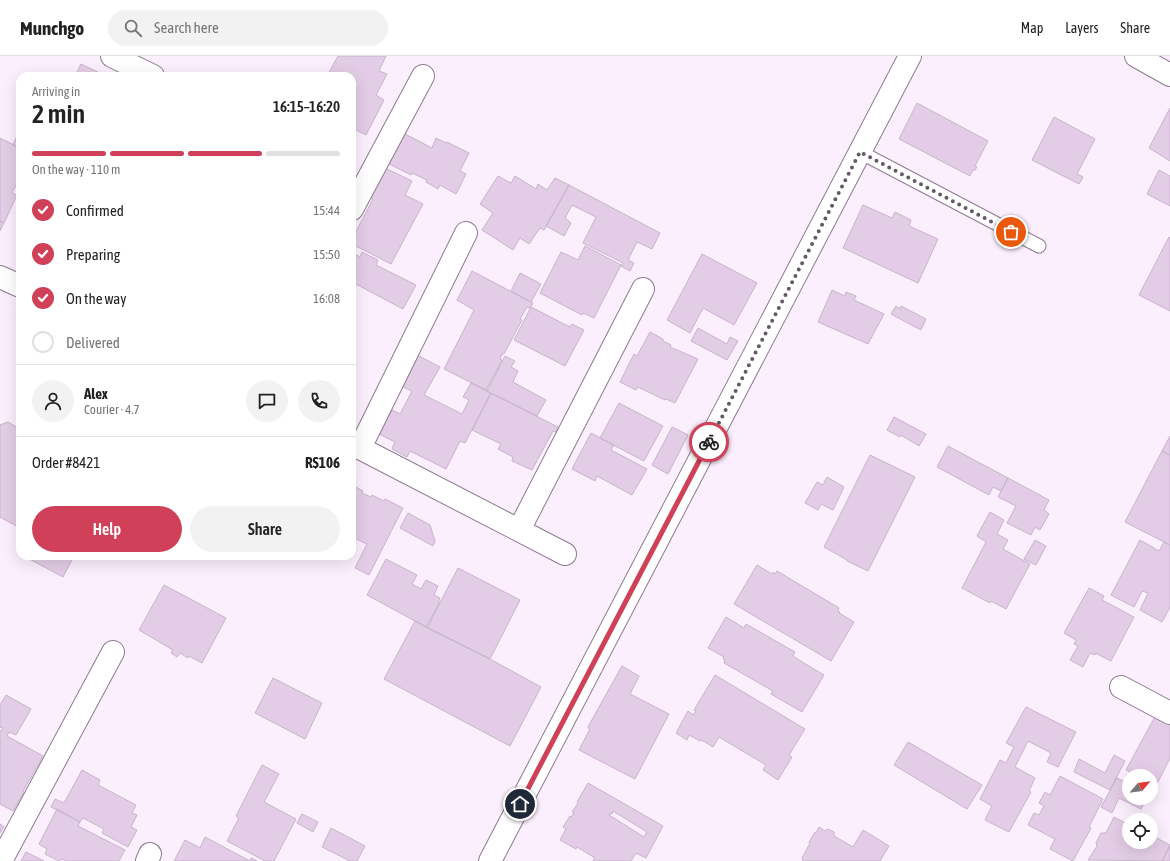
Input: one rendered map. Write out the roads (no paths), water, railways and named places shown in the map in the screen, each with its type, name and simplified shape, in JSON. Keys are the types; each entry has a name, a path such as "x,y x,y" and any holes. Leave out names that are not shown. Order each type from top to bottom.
{"street":[{"path":"112,56 145,72"},
{"path":"490,861 910,56"},
{"path":"1136,56 1170,75"},
{"path":"356,202 424,76"},
{"path":"466,233 356,446 564,554"},
{"path":"0,277 16,284"},
{"path":"519,530 643,289"},
{"path":"1,861 112,652"},
{"path":"1121,687 1170,713"}],"lane":[{"path":"860,152 1039,246"}]}
